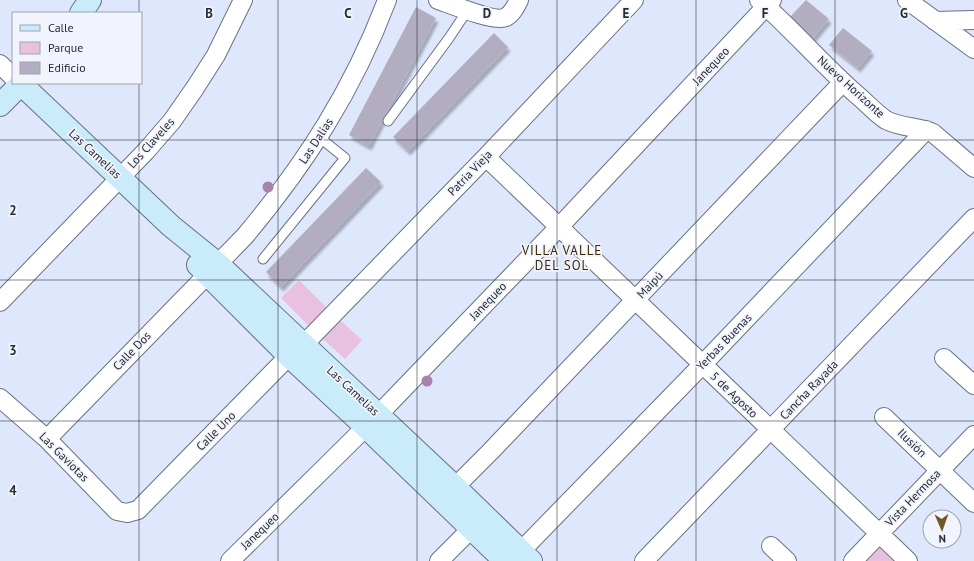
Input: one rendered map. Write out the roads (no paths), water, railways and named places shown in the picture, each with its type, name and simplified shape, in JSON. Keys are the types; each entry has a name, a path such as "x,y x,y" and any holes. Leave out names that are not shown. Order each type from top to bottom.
{"street":[{"path":"82,12 90,0"},
{"name":"Los Claveles","path":"0,302 120,178 172,121 216,55 243,0"},
{"name":"Las Dalias","path":"213,269 272,205 319,137 360,65 377,28 387,0"},
{"path":"438,0 493,18 506,18 514,9 519,0"},
{"name":"Patria Vieja","path":"296,351 486,157 634,0"},
{"path":"907,0 974,49"},
{"name":"Nuevo Horizonte","path":"766,2 843,82 886,119 904,126 926,130 933,133 974,168"},
{"name":"Janequeo","path":"230,561 372,421 559,227 766,2"},
{"path":"935,21 974,20"},
{"name":"Las Camelias","path":"0,64 12,75"},
{"name":"Maipú","path":"455,487 636,300 843,82"},
{"path":"0,106 17,84"},
{"name":"Las Camelias","path":"21,84 171,226 191,258 213,269 296,351 372,421 477,522 519,558"},
{"name":"Yerbas Buenas","path":"519,558 926,130"},
{"name":"5 de Agosto","path":"486,157 908,561"},
{"name":"Cancha Rayada","path":"644,561 974,218"},
{"name":"Calle Dos","path":"47,439 213,269"},
{"name":"Calle Uno","path":"127,513 138,510 296,351"},
{"path":"944,358 974,386"},
{"name":"Las Gaviotas","path":"0,398 47,439 117,511 127,513"},
{"name":"Ilusión","path":"884,417 974,503"},
{"name":"Las Camelias","path":"372,421 455,487 477,522"},
{"name":"Vista Hermosa","path":"853,561 974,435"},
{"path":"439,561 477,522"},
{"path":"771,546 787,561"}],"lane":[{"path":"388,121 449,38 463,17 466,9"},
{"path":"262,259 345,158 319,137"}],"district":[{"name":"VILLA VALLE DEL SOL","path":"562,258"}]}
